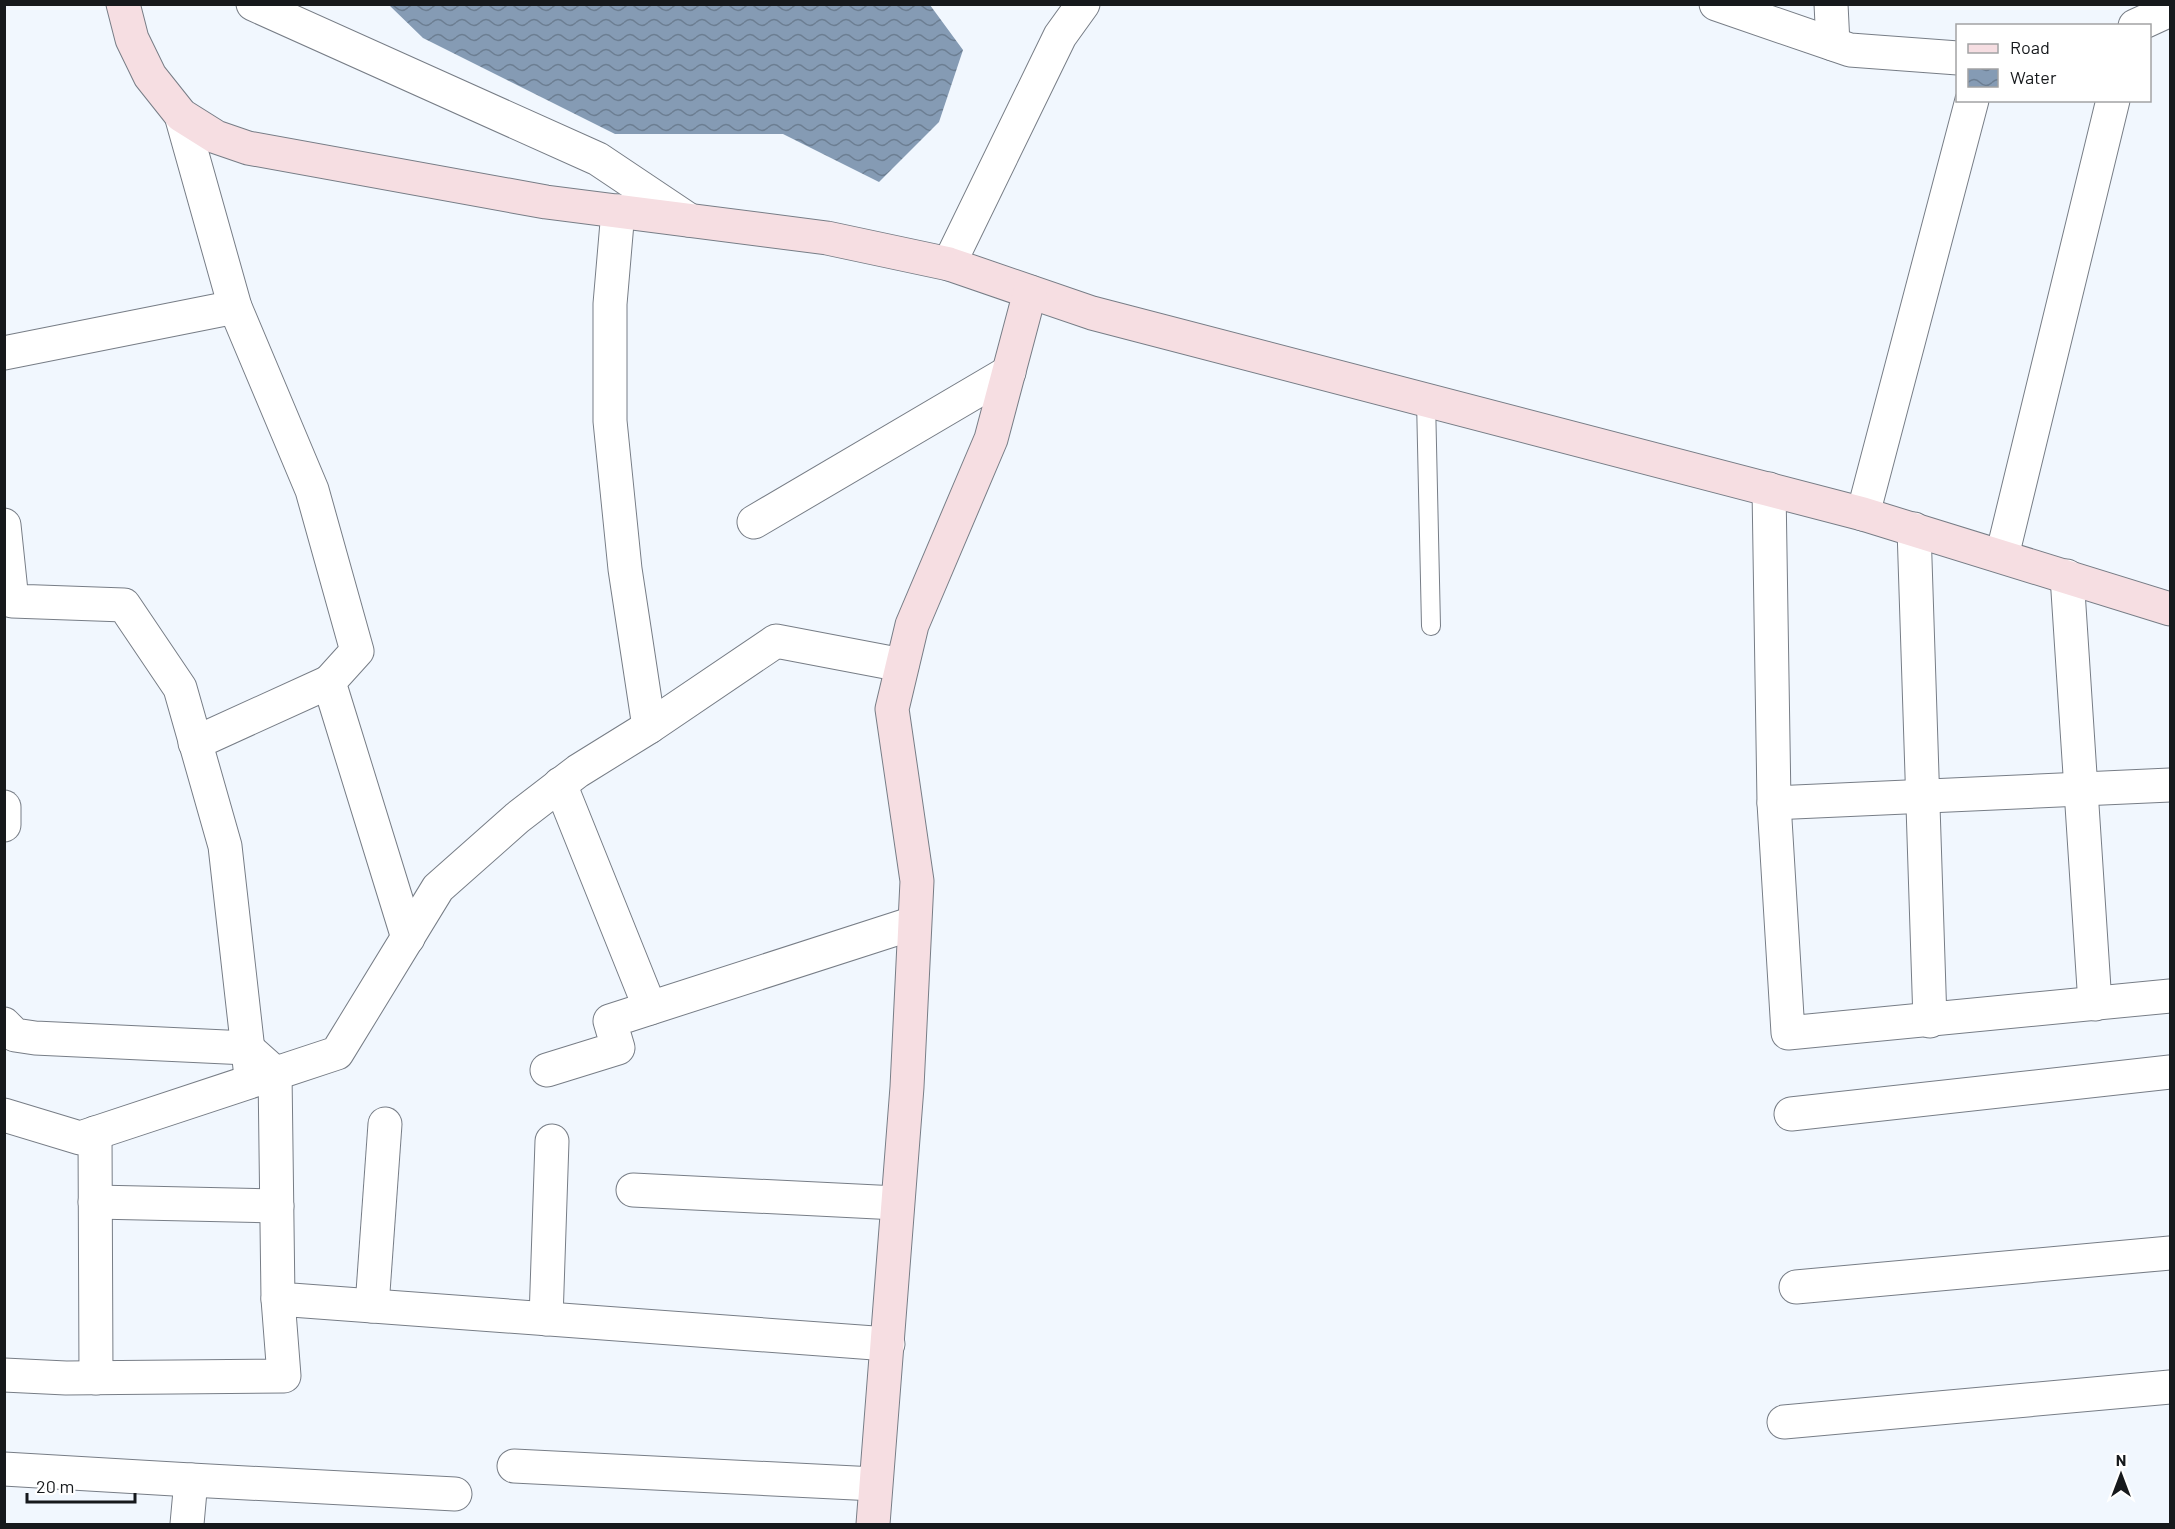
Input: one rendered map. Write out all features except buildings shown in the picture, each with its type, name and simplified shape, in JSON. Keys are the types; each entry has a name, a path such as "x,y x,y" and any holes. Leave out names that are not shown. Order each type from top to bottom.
{"street":[{"path":"123,4 132,39 150,76 182,115 216,137 248,148 546,202 827,238 949,264 1092,314 1863,513 2170,609"},
{"path":"254,4 598,159 689,220"},
{"path":"949,264 1060,36 1083,4"},
{"path":"1716,4 1850,50 1956,58"},
{"path":"1831,4 1833,44"},
{"path":"2139,24 2170,10"},
{"path":"1863,513 1971,102"},
{"path":"2002,556 2113,102"},
{"path":"182,115 235,307 312,490 357,651 329,682 195,743"},
{"path":"618,211 610,304 610,421 625,569 649,727"},
{"path":"873,1524 907,1087 917,881 892,709 912,625 991,439 1030,292"},
{"path":"4,353 235,307"},
{"path":"754,522 1009,372"},
{"path":"1769,489 1774,803 1788,1033 2170,996"},
{"path":"4,525 12,601 124,605 180,688 225,846 248,1048 263,1077 276,1206 278,1299 284,1376 4,1376"},
{"path":"1914,529 1930,1021"},
{"path":"2067,576 2095,1004"},
{"path":"4,1115 80,1138 338,1053 438,888 517,818 578,771 649,727 776,641 903,665"},
{"path":"329,682 408,938"},
{"path":"560,784 650,1008"},
{"path":"1774,803 2170,785"},
{"path":"4,807 4,825"},
{"path":"547,1070 618,1048 610,1021 914,923"},
{"path":"4,1024 15,1035 35,1038 248,1048"},
{"path":"1791,1114 2170,1072"},
{"path":"372,1306 385,1124"},
{"path":"95,1133 96,1377"},
{"path":"546,1319 552,1141"},
{"path":"633,1190 897,1203"},
{"path":"95,1202 276,1206"},
{"path":"1796,1287 2170,1253"},
{"path":"278,1299 888,1344"},
{"path":"1784,1422 2170,1387"},
{"path":"514,1466 875,1484"},
{"path":"4,1469 455,1494"},
{"path":"187,1524 191,1480"}],"lane":[{"path":"1426,400 1431,626"}],"water":[{"path":"389,5 930,5 963,50 939,122 879,182 783,134 615,134 423,38"}]}
